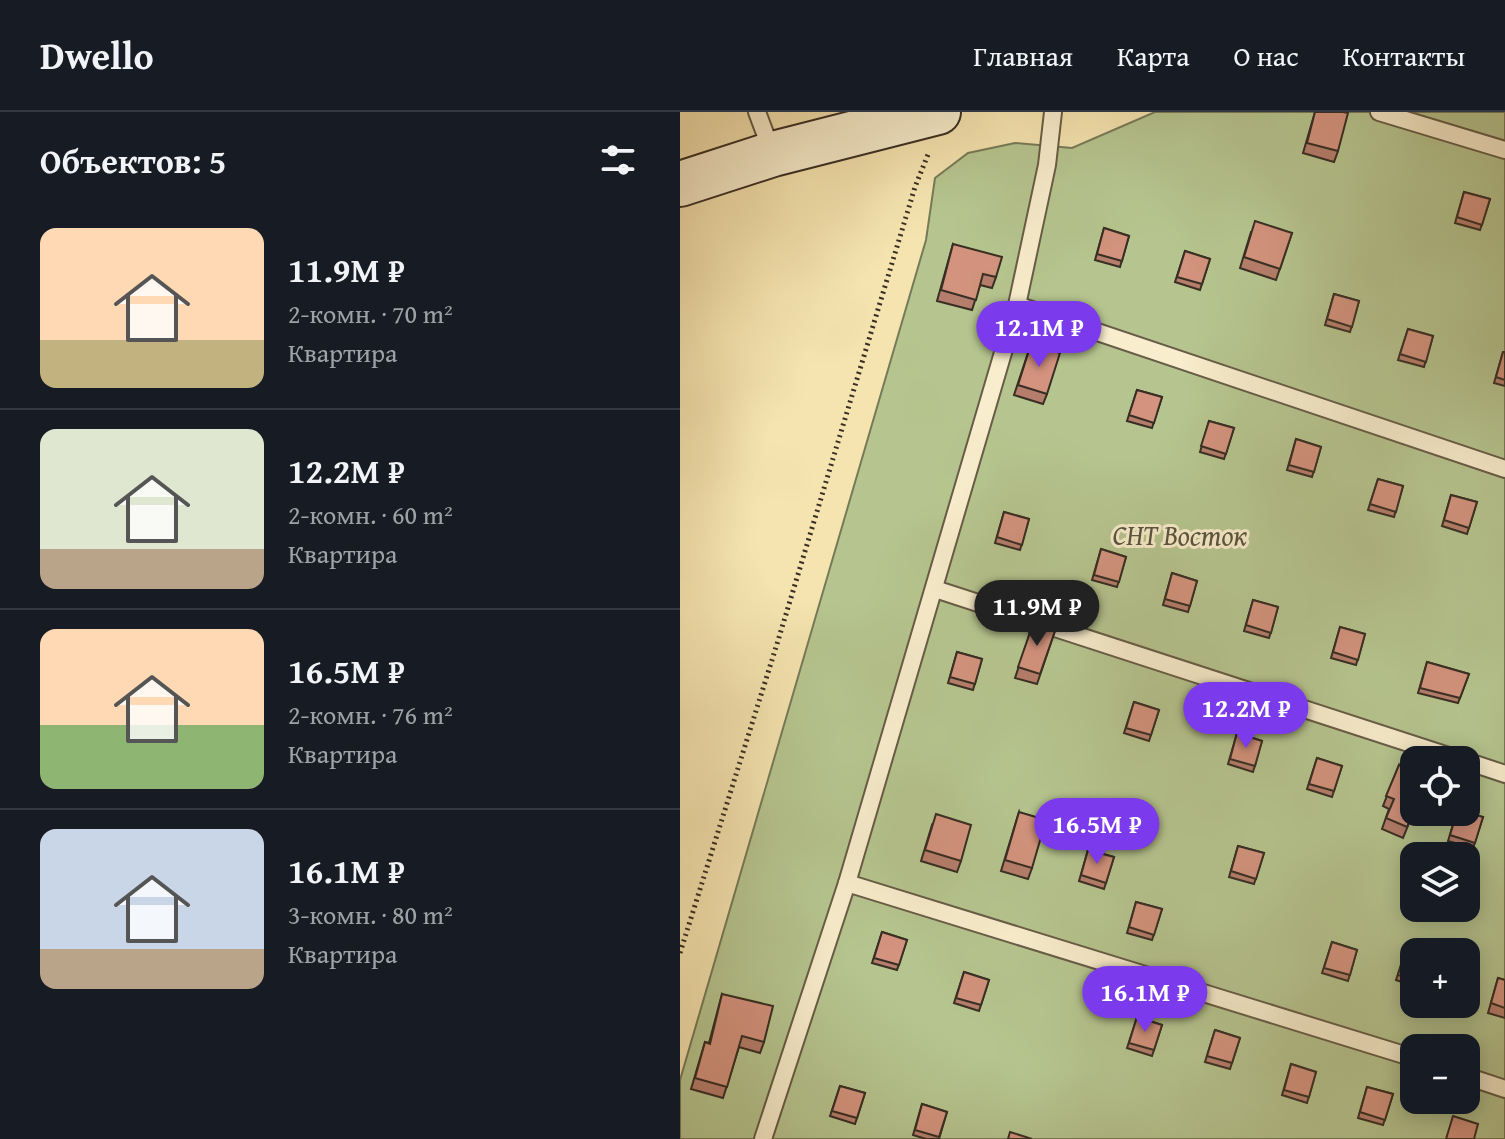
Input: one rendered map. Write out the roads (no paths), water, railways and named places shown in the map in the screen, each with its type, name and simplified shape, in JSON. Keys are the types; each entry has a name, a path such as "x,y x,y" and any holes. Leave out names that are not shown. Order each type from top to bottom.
{"main road":[{"path":"680,184 891,118 934,131"}],"lane":[{"path":"757,112 773,154"},
{"path":"763,1139 847,883 1017,305 1047,165 1053,112"},
{"path":"1379,112 1505,150"},
{"path":"1017,305 1505,469"},
{"path":"935,589 1418,746"},
{"path":"1480,766 1505,774"},
{"path":"847,883 1400,1054"},
{"path":"1480,1081 1505,1089"}],"park label":[{"name":"СНТ Восток","path":"1180,534"}]}
